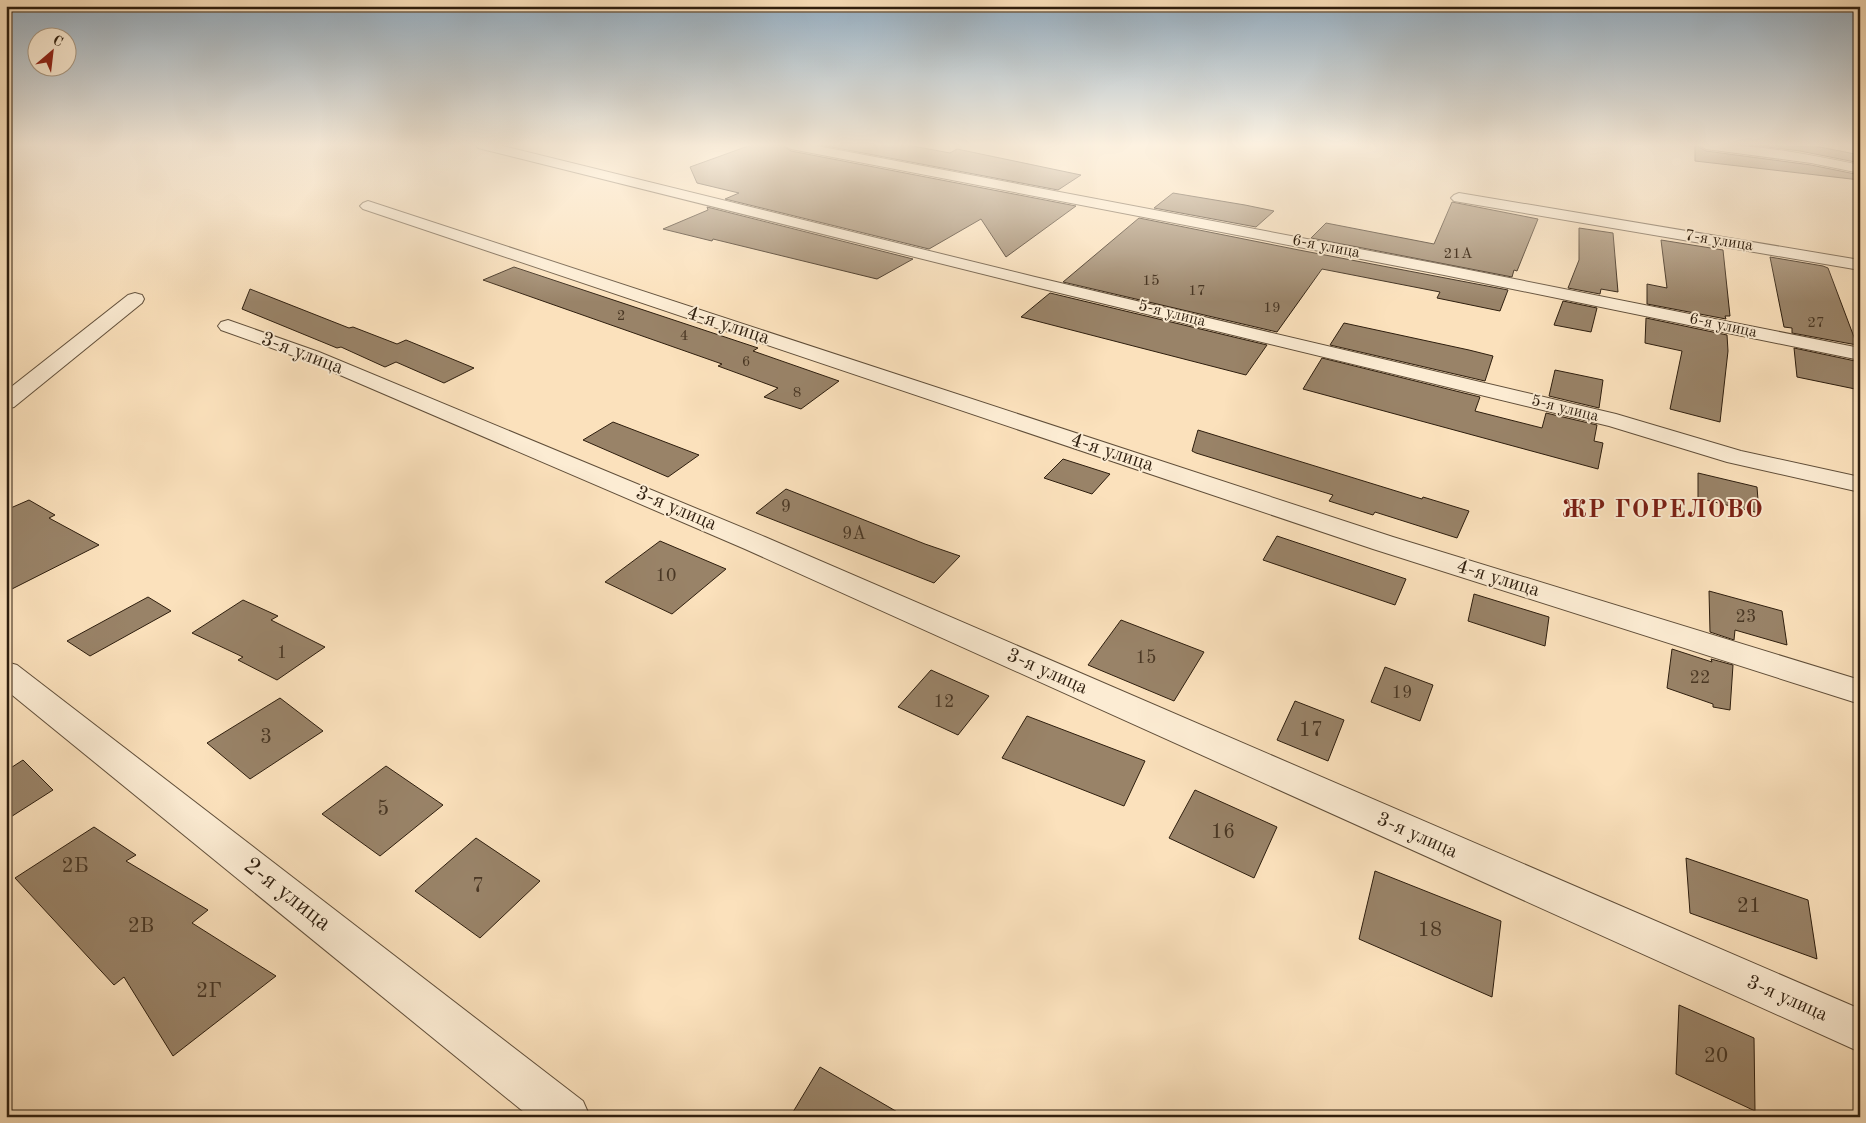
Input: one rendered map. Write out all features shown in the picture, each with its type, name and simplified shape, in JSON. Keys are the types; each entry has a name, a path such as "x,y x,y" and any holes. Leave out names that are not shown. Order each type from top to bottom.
{"street":[{"name":"5-я улица","path":"695,197 1616,421 1735,457 1860,485"},
{"name":"6-я улица","path":"1065,197 1444,270 1860,354"},
{"name":"7-я улица","path":"1460,198 1860,265"},
{"name":"4-я улица","path":"368,206 1383,543 1860,692"},
{"path":"6,402 135,299"},
{"name":"3-я улица","path":"228,326 312,356 755,543 1860,1031"},
{"name":"2-я улица","path":"6,674 567,1117"}],"building":[{"path":"729,197 1031,197 1076,206 1006,257 981,219 929,249 725,199"},
{"path":"1167,197 1199,197 1274,211 1256,227 1154,208"},
{"path":"1452,202 1538,219 1517,271 1514,270 1512,277 1311,238 1326,223 1434,244"},
{"path":"707,207 913,259 877,279 713,239 712,241 663,229 708,210"},
{"path":"1139,218 1508,290 1500,311 1437,298 1440,292 1322,269 1277,332 1063,282"},
{"path":"1579,228 1613,233 1618,292 1601,289 1600,294 1568,288 1579,260"},
{"path":"1661,240 1723,250 1730,316 1725,316 1726,319 1647,304 1647,284 1667,288"},
{"path":"1770,257 1828,268 1857,345 1792,333 1792,328 1784,327"},
{"path":"514,267 758,348 753,351 839,381 801,409 764,397 778,388 718,366 722,364 483,280"},
{"path":"250,289 349,328 353,327 397,344 406,340 474,368 444,383 396,362 385,367 341,347 337,348 242,309"},
{"path":"1050,293 1267,345 1246,375 1021,317"},
{"path":"1563,301 1597,308 1591,332 1554,325"},
{"path":"1646,318 1727,335 1728,351 1720,422 1670,409 1682,351 1645,343"},
{"path":"1344,323 1493,356 1485,381 1330,345"},
{"path":"1794,348 1860,362 1860,390 1797,377"},
{"path":"1322,358 1480,397 1475,411 1542,428 1546,413 1597,425 1594,441 1603,443 1598,469 1303,389"},
{"path":"1555,370 1603,380 1599,408 1549,396"},
{"path":"613,422 699,455 668,477 583,440"},
{"path":"1198,430 1422,499 1423,497 1469,511 1457,538 1375,512 1373,515 1329,501 1333,495 1196,453 1192,451"},
{"path":"1063,459 1110,474 1092,494 1044,478"},
{"path":"1698,473 1757,487 1759,513 1698,498"},
{"path":"786,489 960,556 934,583 756,513"},
{"path":"29,500 55,515 49,518 99,545 6,592 6,510"},
{"path":"1277,536 1406,579 1395,605 1263,560"},
{"path":"660,541 726,569 672,614 605,582"},
{"path":"1709,591 1782,611 1787,645 1735,630 1734,640 1710,632"},
{"path":"1474,594 1549,617 1545,646 1468,621"},
{"path":"148,597 171,611 90,656 67,641"},
{"path":"243,600 278,616 271,620 325,647 277,680 238,660 243,657 192,633"},
{"path":"1121,620 1204,652 1174,701 1088,665"},
{"path":"1672,649 1712,662 1711,659 1733,665 1730,710 1713,707 1713,704 1667,688"},
{"path":"1385,667 1433,685 1420,721 1371,702"},
{"path":"931,670 989,696 958,735 898,707"},
{"path":"280,698 323,731 250,779 207,743"},
{"path":"1295,701 1344,720 1328,761 1277,740"},
{"path":"1027,716 1145,761 1124,806 1002,758"},
{"path":"23,760 53,790 6,820 6,771"},
{"path":"386,766 443,805 380,856 322,814"},
{"path":"1195,790 1277,827 1254,878 1169,838"},
{"path":"94,827 136,855 126,861 208,910 192,923 276,976 173,1056 124,977 114,985 15,878"},
{"path":"476,838 540,881 480,938 415,891"},
{"path":"1686,858 1808,900 1817,959 1690,913"},
{"path":"1375,871 1501,921 1492,997 1359,939"},
{"path":"1679,1005 1754,1038 1755,1111 1676,1074"},
{"path":"820,1067 906,1117 790,1117"}],"district":[{"name":"ЖР ГОРЕЛОВО","path":"1663,510"}]}
